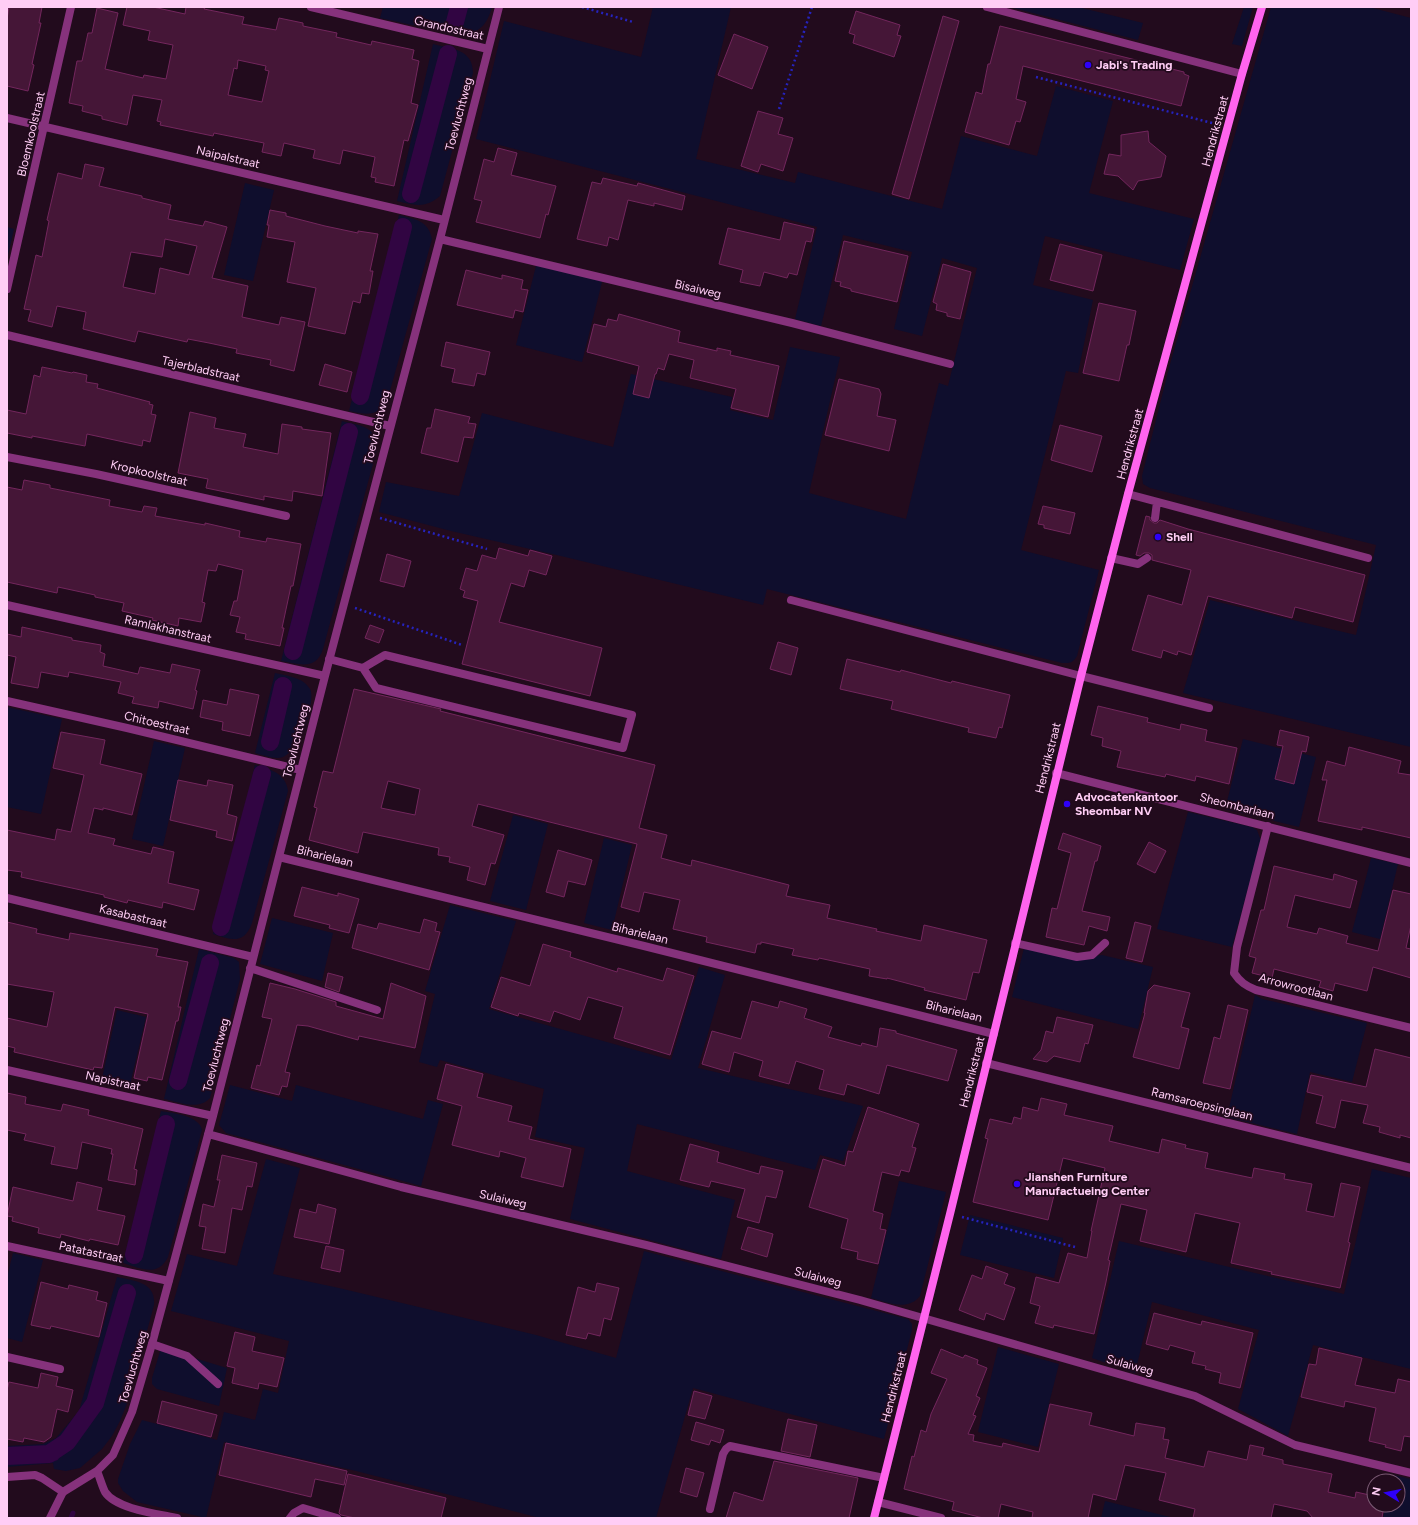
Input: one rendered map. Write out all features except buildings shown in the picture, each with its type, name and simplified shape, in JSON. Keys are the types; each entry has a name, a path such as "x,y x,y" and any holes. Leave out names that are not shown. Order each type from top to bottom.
{"street":[{"name":"Bloemkoolstraat","path":"7,289 71,7"},
{"name":"Grandostraat","path":"311,7 488,49"},
{"name":"Toevluchtweg","path":"63,1492 97,1471 114,1455 132,1412 152,1344 213,1116 329,659 440,239 499,7"},
{"path":"987,7 1242,74"},
{"name":"Hendrikstraat","path":"874,1518 950,1214 1056,774 1111,558 1242,74 1262,7"},
{"name":"Naipalstraat","path":"7,118 444,220"},
{"name":"Bisaiweg","path":"440,239 792,323 950,364"},
{"name":"Tajerbladstraat","path":"7,335 390,426"},
{"name":"Kropkoolstraat","path":"7,456 286,516"},
{"path":"1128,494 1368,558"},
{"path":"1155,518 1157,502"},
{"path":"1111,558 1138,564 1147,558"},
{"path":"791,600 1209,708"},
{"name":"Ramlakhanstraat","path":"7,605 325,676"},
{"path":"329,659 363,668 376,688 623,748 632,715 385,655 363,668"},
{"name":"Chitoestraat","path":"7,701 302,770"},
{"name":"Sheombarlaan","path":"1056,774 1411,863"},
{"name":"Arrowrootlaan","path":"1268,826 1237,947 1234,973 1245,985 1256,990 1411,1028"},
{"name":"Biharielaan","path":"279,857 644,946 994,1034"},
{"name":"Kasabastraat","path":"7,898 253,957"},
{"path":"1015,943 1077,957 1092,955 1105,944"},
{"path":"250,968 377,1010"},
{"name":"Ramsaroepsinglaan","path":"986,1063 1411,1168"},
{"name":"Napistraat","path":"7,1070 213,1116"},
{"name":"Sulaiweg","path":"208,1134 401,1187 646,1245 860,1300 1195,1396 1295,1445 1411,1473"},
{"name":"Patatastraat","path":"7,1246 169,1281"},
{"path":"152,1344 187,1356 218,1384"},
{"path":"7,1357 60,1369"},
{"path":"710,1509 723,1454 730,1446 884,1478"},
{"path":"97,1471 106,1492 113,1500 128,1506 177,1518"},
{"path":"7,1477 35,1475 63,1492 50,1518"},
{"path":"878,1502 941,1518"},
{"path":"290,1518 294,1513 303,1508 337,1518"}],"path":[{"path":"582,7 632,22"},
{"path":"779,108 812,7"},
{"path":"1036,77 1228,127"},
{"path":"368,514 487,549"},
{"path":"344,604 462,645"},
{"path":"950,1214 1075,1247"}],"shaded area":[{"path":"383,7 492,7 488,19 482,27 474,32 462,36 380,18"},
{"path":"653,7 731,7 696,159 795,183 798,172 942,209 961,136 1037,156 1056,86 1113,101 1089,193 1194,219 1180,270 1045,236 1033,285 1093,300 1078,373 1066,371 1021,550 1099,570 1077,656 1073,661 1069,663 1062,663 767,589 763,605 451,531 379,512 386,482 459,496 482,413 613,447 631,374 732,397 730,410 773,420 790,347 840,357 809,493 906,519 939,383 948,386 977,268 942,258 922,336 894,329 912,252 843,235 821,326 795,319 817,227 476,139 504,21 641,57"},
{"path":"1009,7 1078,7 1143,23 1138,40"},
{"path":"1244,7 1253,7 1242,46 1232,44"},
{"path":"1271,7 1369,7 1411,18 1411,747 1183,693 1210,600 1356,635 1376,545 1150,488 1143,484 1142,476 1169,368"},
{"path":"433,44 460,51 469,59 472,65 473,73 440,196 429,203 414,205 397,201"},
{"path":"245,183 274,190 253,281 224,275"},
{"path":"399,215 420,222 428,228 432,239 388,398 376,412 367,414 349,411"},
{"path":"7,227 14,229 7,260"},
{"path":"537,262 603,278 582,362 516,345"},
{"path":"342,421 367,428 371,431 376,441 377,449 320,656 316,661 306,664 281,661"},
{"path":"275,673 299,679 307,685 311,693 309,714 300,740 288,754 280,758 255,753"},
{"path":"7,707 62,719 41,814 7,807"},
{"path":"1243,739 1316,757 1299,827 1225,809"},
{"path":"154,741 185,748 163,846 132,839"},
{"path":"255,765 272,770 281,776 287,785 288,791 252,923 245,935 241,938 231,939 213,934"},
{"path":"1188,812 1252,827 1257,830 1261,841 1232,947 1157,929"},
{"path":"513,815 548,824 526,910 490,901"},
{"path":"604,838 632,845 612,930 584,923"},
{"path":"1371,858 1398,864 1380,939 1352,932"},
{"path":"450,905 516,921 489,1009 671,1060 699,967 725,975 698,1068 863,1106 843,1161 820,1155 815,1170 637,1124 627,1171 735,1200 721,1259 570,1219 585,1148 535,1137 544,1089 440,1060 437,1067 419,1062 435,994 425,991"},
{"path":"272,918 333,933 322,981 260,964"},
{"path":"1025,944 1080,958 1102,955 1153,967 1138,1029 1012,997"},
{"path":"199,949 234,958 239,962 240,979 210,1098 205,1102 194,1105 164,1099"},
{"path":"1255,995 1262,999 1367,1023 1352,1082 1310,1072 1297,1134 1227,1117"},
{"path":"117,1010 146,1017 129,1089 101,1083"},
{"path":"230,1085 292,1101 296,1085 423,1119 428,1100 443,1104 421,1186 226,1133 219,1125"},
{"path":"161,1111 191,1118 200,1125 202,1130 168,1257 159,1268 148,1270 123,1263"},
{"path":"266,1159 300,1168 273,1274 339,1288 536,1335 616,1358 644,1251 908,1319 912,1324 912,1330 884,1439 693,1388 656,1518 540,1518 352,1470 224,1442 206,1518 137,1502 123,1491 118,1483 118,1479 130,1444 142,1420 217,1440 224,1412 255,1420 263,1389 278,1393 289,1341 171,1311 187,1254 237,1266"},
{"path":"1372,1169 1411,1178 1411,1369 1313,1345 1288,1436 1238,1409 1259,1330 1152,1302 1135,1373 1092,1358 1119,1241 1344,1294"},
{"path":"899,1181 946,1192 920,1296 915,1301 903,1305 871,1298"},
{"path":"970,1215 1063,1238 1054,1278 960,1255"},
{"path":"13,1253 43,1260 22,1342 7,1338 7,1277"},
{"path":"117,1277 137,1282 148,1287 152,1291 154,1297 154,1305 128,1401 112,1436 102,1449 80,1468 66,1471 54,1469 53,1463 7,1467 7,1446 43,1444 56,1438 79,1411"},
{"path":"998,1347 1059,1364 1038,1447 978,1432"},
{"path":"161,1348 227,1368 219,1406 157,1389 152,1384 152,1378"},
{"path":"1406,1478 1411,1479 1411,1518 1383,1518 1384,1513 1406,1513"},
{"path":"1105,1501 1174,1518 1101,1518"}],"waterway":[{"path":"455,22 459,7"},
{"path":"411,194 448,54"},
{"path":"360,396 403,227"},
{"path":"293,651 349,432"},
{"path":"270,742 283,686"},
{"path":"221,927 262,774"},
{"path":"178,1081 210,963"},
{"path":"134,1255 166,1124"},
{"path":"7,1456 49,1454 67,1442 95,1403 127,1293"},
{"path":"49,1454 56,1458"},
{"path":"71,1518 73,1513"}],"place":[{"name":"Jabi's Trading","path":"1088,65"},
{"name":"Shell","path":"1158,537"},
{"name":"Advocatenkantoor Sheombar NV","path":"1067,804"},
{"name":"Jianshen Furniture Manufactueing Center","path":"1017,1184"}]}
